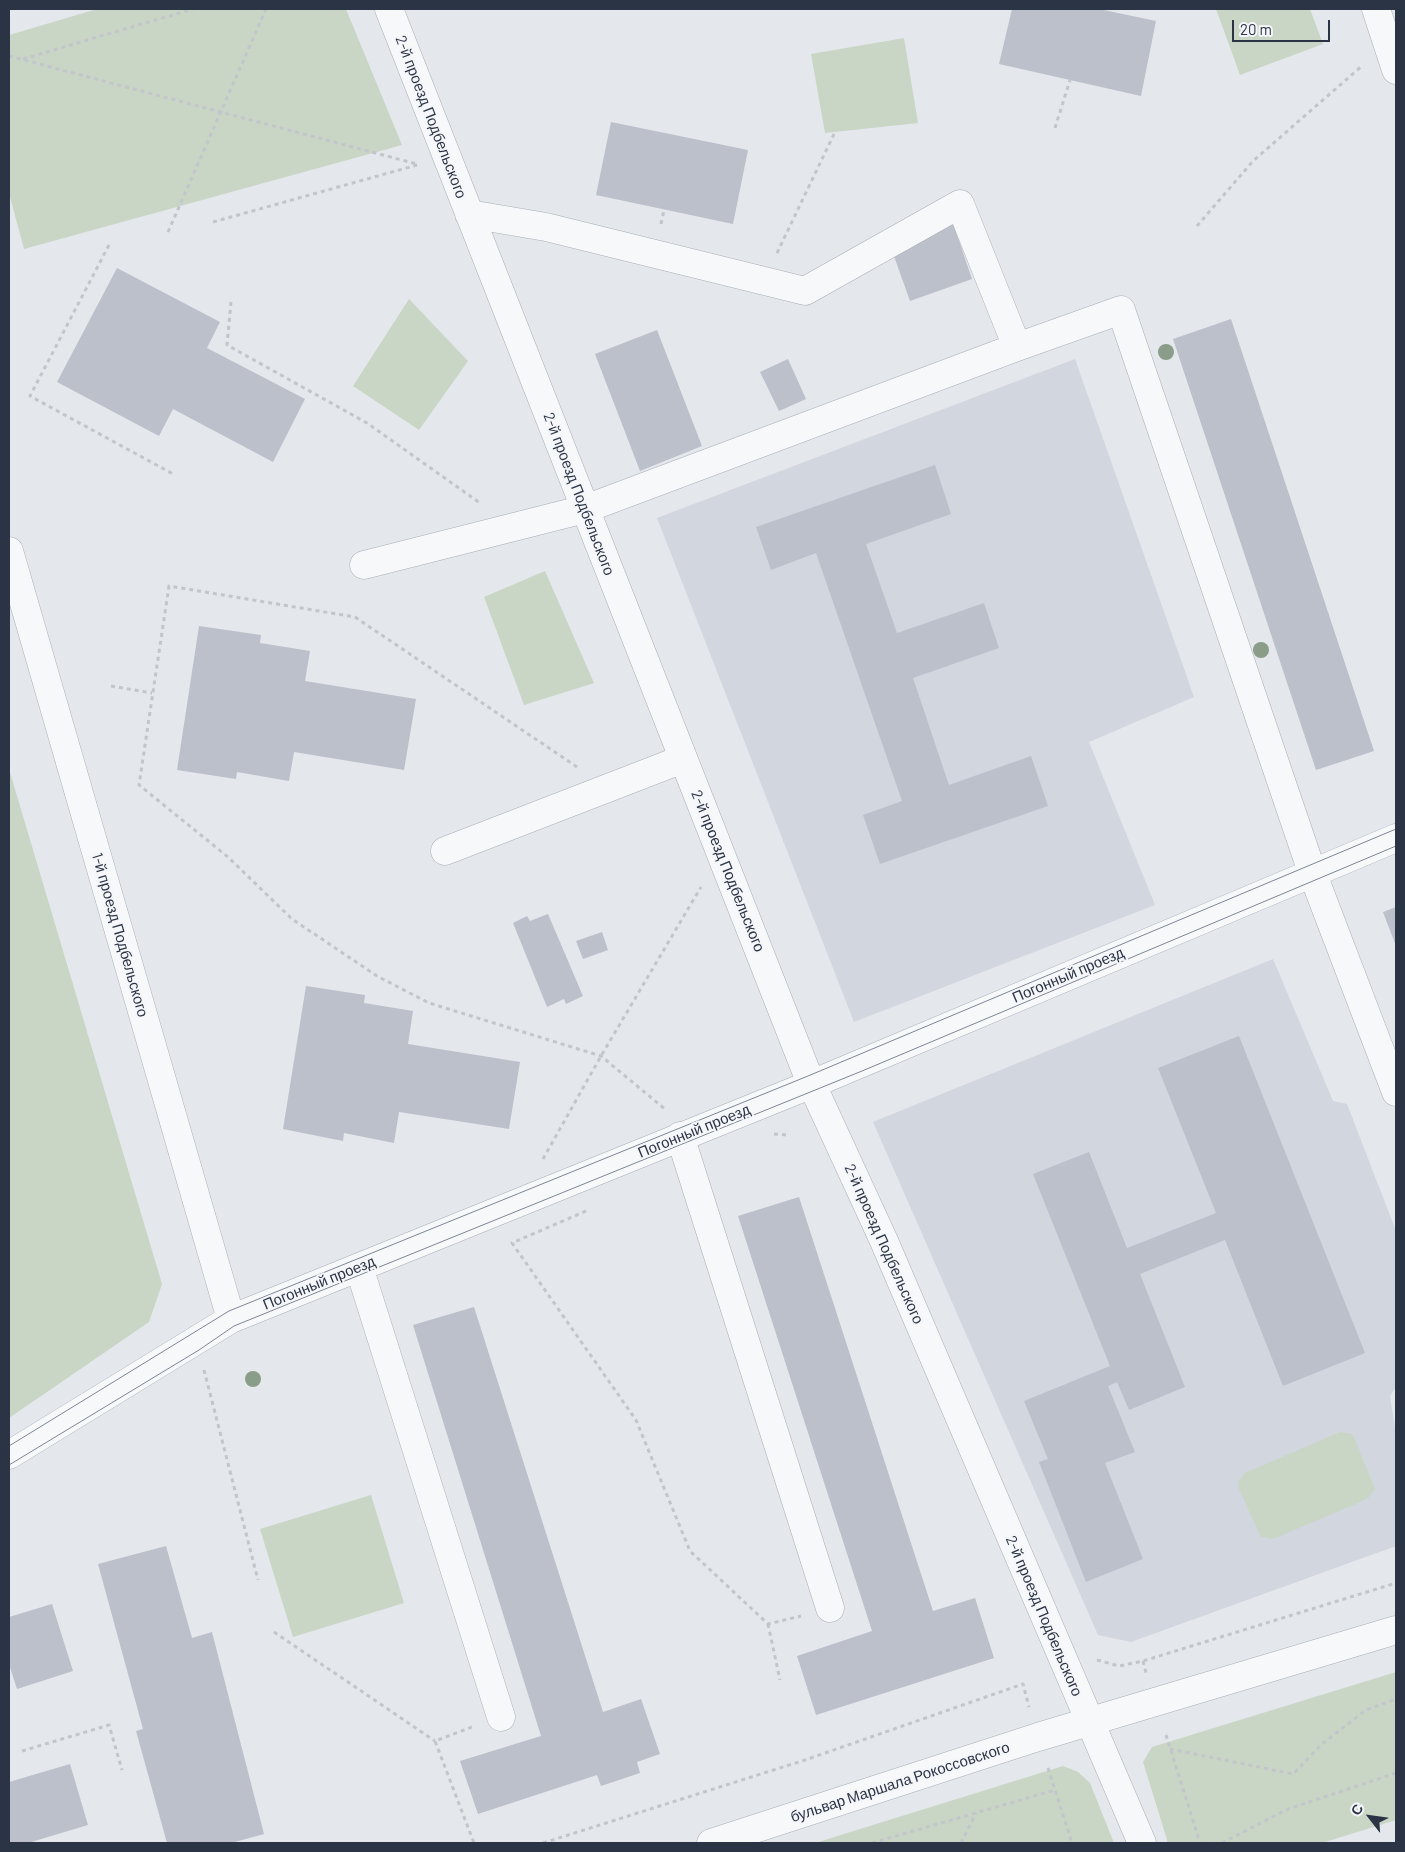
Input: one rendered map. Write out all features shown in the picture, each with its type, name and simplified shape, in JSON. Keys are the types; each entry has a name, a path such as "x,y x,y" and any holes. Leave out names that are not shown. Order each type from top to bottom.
{"street":[{"name":"2-й проезд Подбельского","path":"389,9 812,1084 884,1241 1090,1723"},
{"path":"1376,9 1396,70"},
{"path":"469,214 546,227 805,291 960,204 1018,347"},
{"path":"364,565 585,509 1120,310 1312,872 1396,1092"},
{"name":"1-й проезд Подбельского","path":"9,552 231,1319"},
{"path":"445,851 683,759"},
{"name":"Погонный проезд","path":"9,1455 231,1319 359,1267 674,1124 812,1084 1396,838"},
{"path":"674,1124 830,1608"},
{"path":"359,1267 501,1717"},
{"name":"бульвар Маршала Рокоссовского","path":"711,1843 1038,1737 1396,1630"},
{"path":"1090,1723 1142,1843"}],"path":[{"path":"23,59 193,9"},
{"path":"168,232 266,9"},
{"path":"1196,226 1253,161 1387,44"},
{"path":"9,56 418,165 213,222"},
{"path":"1054,128 1070,80"},
{"path":"763,281 835,132"},
{"path":"109,245 30,396 173,474"},
{"path":"231,302 227,345 367,423 476,500 517,526"},
{"path":"608,788 355,617 169,586 139,785 228,857 292,919 377,976 429,1003 601,1056 674,1124"},
{"path":"111,686 152,692"},
{"path":"543,1159 601,1056 704,883"},
{"path":"512,1243 636,1420 690,1551 768,1624 780,1680"},
{"path":"196,1341 258,1580"},
{"path":"1090,1656 1119,1666 1143,1661 1396,1584"},
{"path":"768,1624 830,1608"},
{"path":"274,1632 435,1740 474,1843"},
{"path":"543,1843 804,1760 1023,1684 1030,1710"},
{"path":"1170,1749 1293,1774 1322,1744 1366,1710 1396,1699"},
{"path":"435,1740 501,1717"},
{"path":"22,1751 109,1726 122,1770"},
{"path":"1166,1735 1200,1843"},
{"path":"1048,1768 1072,1843"},
{"path":"1222,1843 1288,1809 1396,1773"},
{"path":"872,1843 1055,1790"},
{"path":"961,1843 976,1813"}],"shaded area":[{"path":"1075,359 1194,697 1089,742 1155,905 854,1022 657,518"},
{"path":"1273,959 1333,1101 1347,1104 1396,1231 1396,1387 1390,1396 1396,1434 1396,1546 1131,1642 1098,1635 873,1122"}],"green space":[{"path":"97,9 346,9 402,145 24,249 9,193 9,35"},
{"path":"1216,9 1310,9 1323,44 1240,75"},
{"path":"904,38 918,123 825,133 811,54"},
{"path":"409,299 468,361 419,430 353,386"},
{"path":"545,571 594,683 524,705 484,597"},
{"path":"9,769 162,1284 149,1322 9,1418"},
{"path":"1340,1432 1352,1434 1375,1489 1368,1498 1358,1503 1273,1539 1261,1537 1239,1489 1238,1482 1245,1473"},
{"path":"371,1495 404,1603 293,1637 260,1529"},
{"path":"1396,1672 1396,1820 1322,1843 1168,1843 1143,1762 1152,1747"},
{"path":"1063,1766 1078,1772 1090,1783 1114,1843 815,1843"}],"building":[{"path":"1012,9 1099,9 1156,21 1141,96 999,64"},
{"path":"611,122 748,150 733,224 596,195"},
{"path":"953,223 972,279 910,301 890,245"},
{"path":"117,268 220,322 207,348 305,399 273,462 173,409 159,436 57,382"},
{"path":"1231,319 1374,751 1316,770 1173,339"},
{"path":"657,330 702,446 640,471 595,354"},
{"path":"788,359 806,399 779,411 760,372"},
{"path":"935,465 951,514 866,544 897,633 984,603 999,648 913,678 949,785 1031,756 1048,806 880,864 863,815 902,801 816,553 771,570 756,527"},
{"path":"199,626 261,635 260,643 310,651 305,681 416,699 404,770 294,752 289,781 237,772 236,779 177,770"},
{"path":"1396,907 1396,946 1383,912"},
{"path":"548,914 583,996 566,1004 564,999 547,1007 513,923 527,916 530,921"},
{"path":"602,932 608,950 583,959 576,941"},
{"path":"306,986 365,995 364,1003 413,1011 408,1044 520,1062 509,1129 399,1112 394,1143 344,1133 343,1141 283,1129"},
{"path":"1239,1036 1365,1353 1283,1386 1225,1240 1140,1274 1185,1387 1129,1410 1117,1382 1108,1386 1135,1452 1105,1463 1143,1559 1086,1582 1039,1462 1048,1459 1024,1401 1110,1366 1033,1174 1089,1152 1127,1248 1216,1213 1158,1068"},
{"path":"799,1197 933,1611 975,1598 994,1658 816,1715 797,1656 872,1631 738,1216"},
{"path":"474,1307 603,1712 641,1699 660,1754 637,1762 640,1773 601,1786 597,1775 478,1814 460,1761 541,1736 413,1325"},
{"path":"166,1546 192,1638 212,1632 264,1834 231,1843 167,1843 136,1731 143,1729 98,1564"},
{"path":"52,1604 73,1671 17,1689 9,1664 9,1617"},
{"path":"70,1764 88,1825 28,1843 9,1843 9,1782"}],"tram line":[{"path":"9,1446 229,1311 808,1076 1396,829"},
{"path":"9,1465 199,1350 234,1326 862,1071 1396,846"}]}
